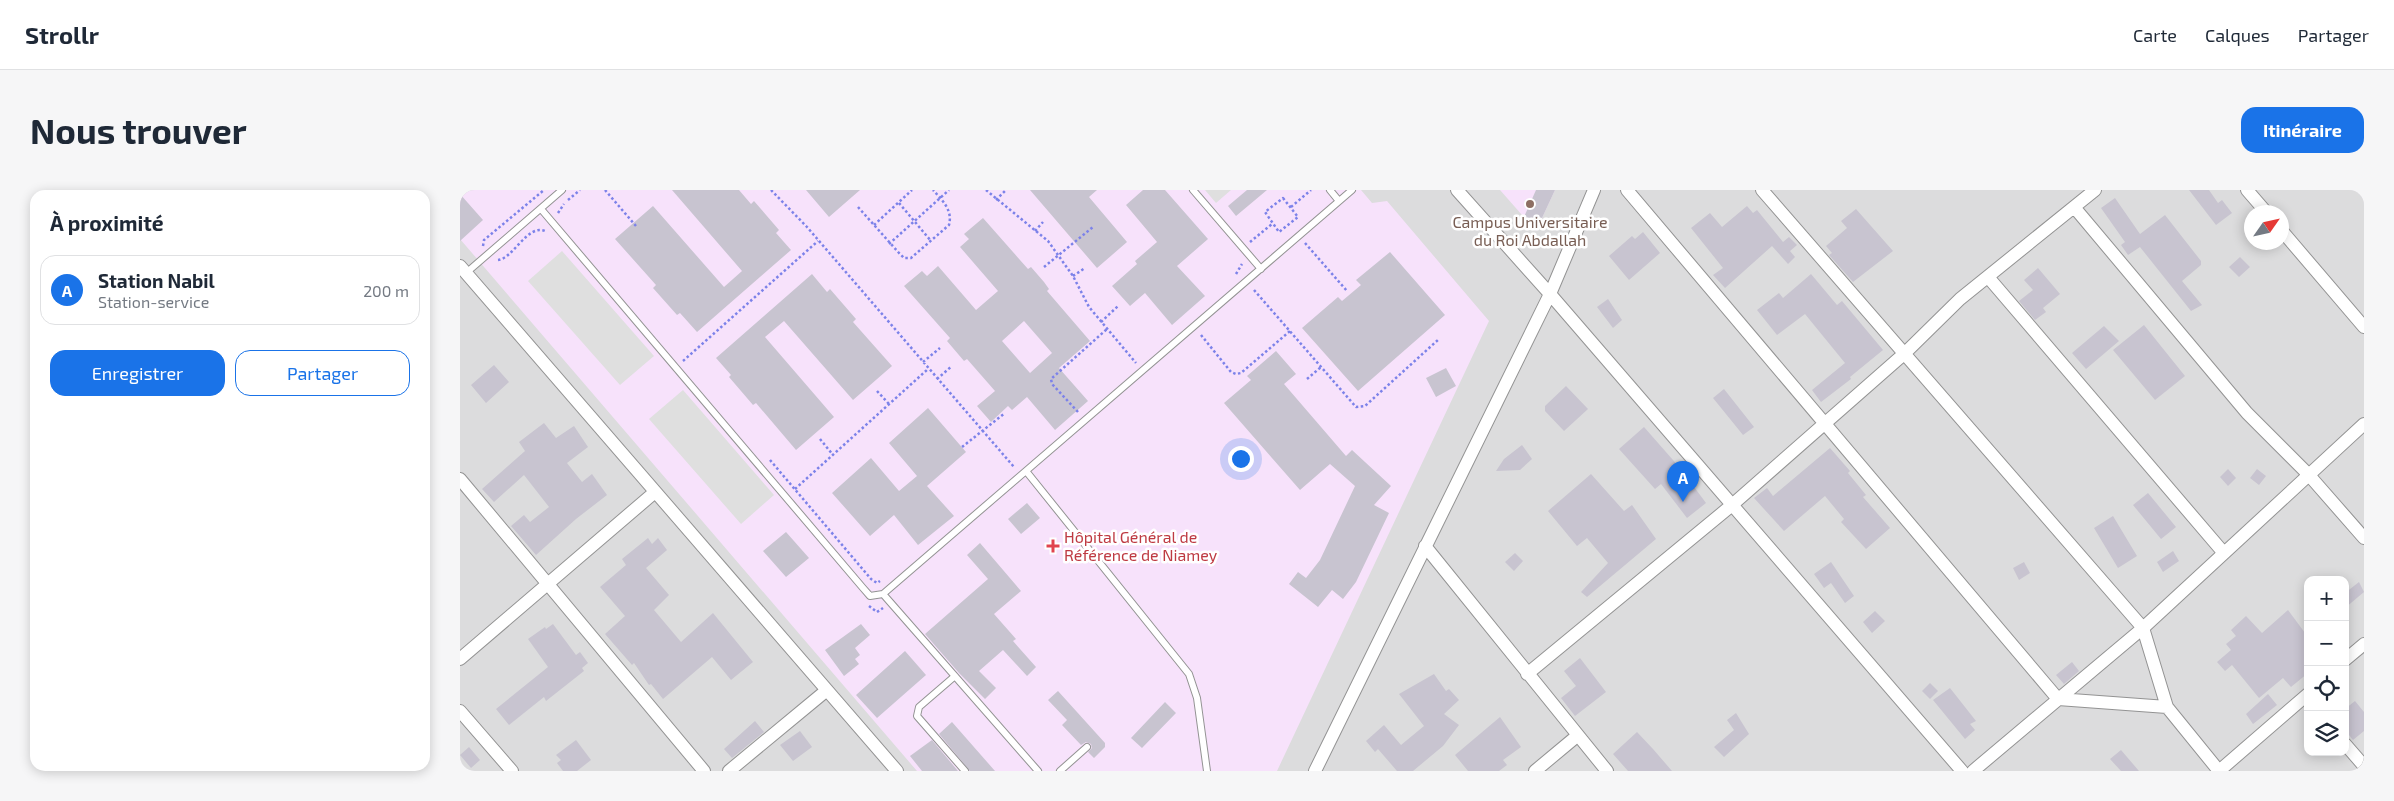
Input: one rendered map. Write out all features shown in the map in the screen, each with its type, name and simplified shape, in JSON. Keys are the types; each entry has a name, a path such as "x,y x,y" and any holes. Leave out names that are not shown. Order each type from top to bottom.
{"street":[{"path":"1457,190 1550,294 1962,771"},
{"path":"1315,771 1550,294 1594,190"},
{"path":"1626,190 2058,699 2167,706"},
{"path":"1762,190 2143,628 2167,706 2219,771 2304,700"},
{"path":"1528,674 1732,505 1905,353 1960,300 2095,190"},
{"path":"2247,190 2260,205"},
{"path":"2074,207 2247,413 2308,474 2364,538"},
{"path":"2289,238 2364,327"},
{"path":"463,269 897,771"},
{"path":"1988,277 2223,552"},
{"path":"1973,771 2143,628 2223,552 2364,424"},
{"path":"460,480 704,771"},
{"path":"460,659 655,492"},
{"path":"1425,546 1607,771"},
{"path":"2349,657 2364,644"},
{"path":"729,771 827,690"},
{"path":"460,711 512,771"},
{"path":"1535,771 1577,736"},
{"path":"2349,749 2364,766"}],"lane":[{"path":"463,269 490,252 562,190"},
{"path":"1193,190 1261,269"},
{"path":"1330,190 1339,201"},
{"path":"541,209 870,596 883,594 1352,190"},
{"path":"1024,473 1189,674 1197,698 1207,771"},
{"path":"883,594 1038,771"},
{"path":"955,676 919,707 917,716 965,771"},
{"path":"1060,771 1086,747"}],"path":[{"path":"544,190 484,240 482,245 498,260 501,260 533,232 541,229 550,236"},
{"path":"559,218 558,211 580,190"},
{"path":"605,190 636,226"},
{"path":"771,190 983,430 1024,473"},
{"path":"874,225 912,190"},
{"path":"858,207 889,244 904,258 911,258 949,225 951,218 941,199 933,190"},
{"path":"889,244 949,190"},
{"path":"986,190 1048,241 1073,276 1089,306 1143,370"},
{"path":"996,200 1006,190"},
{"path":"1291,207 1311,190"},
{"path":"1278,239 1290,226 1298,218 1283,198 1266,211 1265,215 1279,232 1290,226 1306,216"},
{"path":"899,202 931,241"},
{"path":"1034,231 1043,222"},
{"path":"1250,243 1272,224"},
{"path":"1044,267 1093,227"},
{"path":"1243,235 1253,247"},
{"path":"1299,236 1347,291"},
{"path":"1299,251 1314,238"},
{"path":"676,368 818,241"},
{"path":"1236,275 1242,262 1235,253 1243,248"},
{"path":"1073,276 1085,268"},
{"path":"1246,296 1254,290 1356,407 1361,408 1439,339"},
{"path":"1101,322 1118,306"},
{"path":"1086,406 1078,413 1052,384 1051,379 1107,329"},
{"path":"1194,341 1201,335 1230,372 1236,374 1241,373 1290,331"},
{"path":"923,362 940,348"},
{"path":"677,354 684,361"},
{"path":"1128,368 1142,356"},
{"path":"937,378 952,366"},
{"path":"1306,379 1321,367"},
{"path":"786,498 928,368"},
{"path":"877,391 889,404"},
{"path":"962,447 1005,413"},
{"path":"820,439 833,455"},
{"path":"769,459 871,578 877,583 884,580"},
{"path":"866,603 872,610 877,612 890,602"}],"shaded area":[{"path":"460,190 2364,190 2364,771 460,771"},
{"name":"Hôpital Général de Référence de Niamey","path":"460,190 1361,190 1372,203 1387,201 1489,321 1277,771 917,771 460,239"},
{"path":"1205,190 1231,190 1216,203"},
{"name":"Campus Universitaire du Roi Abdallah","path":"1500,190 1555,190 1536,231"},
{"path":"562,251 654,356 620,385 528,281"},
{"path":"683,390 774,495 741,524 649,419"}],"building":[{"path":"672,190 739,190 751,204 754,201 779,230 776,233 791,250 697,332 680,313 677,315 653,288 656,285 615,239 653,206 724,287 742,271"},
{"path":"806,190 860,190 829,217"},
{"path":"1030,190 1097,190 1089,197 1127,242 1097,268"},
{"path":"1143,190 1165,190 1208,239 1177,266 1205,296 1172,325 1145,293 1130,306 1112,286 1137,264 1135,261 1157,242 1126,205"},
{"path":"1247,190 1267,190 1236,216 1228,206"},
{"path":"1536,190 1555,190 1536,231 1524,217"},
{"path":"2189,190 2209,190 2218,203 2222,200 2232,213 2216,225"},
{"path":"460,194 483,220 460,241"},
{"path":"2115,198 2140,234 2165,215 2201,261 2201,265 2182,281 2202,305 2191,311 2140,247 2128,255 2121,245 2125,242 2101,208"},
{"path":"1747,206 1753,213 1757,210 1783,242 1789,237 1797,245 1790,251 1795,257 1788,264 1772,246 1725,288 1713,275 1723,268 1691,228 1710,213 1722,227"},
{"path":"1856,209 1893,251 1853,282 1829,255 1832,253 1826,246 1847,228 1841,221"},
{"path":"983,218 1028,269 1031,267 1049,289 1047,291 1090,341 1059,368 1088,401 1055,430 1027,397 1012,410 1008,406 991,422 977,406 995,391 967,359 964,361 947,341 950,338 904,286 922,271 927,276 938,266 976,310 998,291 960,247 969,239 964,234","holes":["1024,321 1052,353 1030,373 1002,341"]},
{"path":"1643,232 1660,253 1629,280 1609,256 1632,236 1635,239"},
{"path":"1390,252 1445,315 1358,391 1302,328 1338,297 1342,301 1361,285 1356,280"},
{"path":"2240,257 2250,267 2239,277 2229,267"},
{"path":"2038,268 2060,294 2043,308 2046,312 2035,320 2019,301 2033,290 2024,280"},
{"path":"812,274 827,292 830,289 856,319 853,322 892,366 853,400 784,321 765,337 834,417 796,450 756,403 753,405 729,377 731,375 716,358"},
{"path":"1811,274 1837,305 1842,301 1883,350 1850,377 1851,379 1821,402 1812,390 1845,363 1805,314 1777,335 1757,310 1779,293 1783,298"},
{"path":"1608,299 1622,320 1613,328 1597,307"},
{"path":"2144,325 2185,376 2155,400 2113,350"},
{"path":"2104,326 2119,341 2086,369 2072,353"},
{"path":"1276,351 1296,374 1284,384 1346,456 1352,450 1391,486 1374,505 1389,513 1356,582 1343,599 1332,590 1318,607 1289,584 1298,572 1306,578 1320,560 1355,486 1330,464 1300,490 1224,403 1251,380 1247,376"},
{"path":"494,365 509,382 486,403 471,385"},
{"path":"1446,368 1456,386 1436,397 1426,378"},
{"path":"1566,386 1588,409 1564,431 1545,411 1545,406"},
{"path":"1724,389 1754,427 1743,435 1713,398"},
{"path":"928,408 966,452 927,486 954,516 918,545 894,515 870,536 832,493 871,458 899,491 917,476 889,443"},
{"path":"544,423 556,438 574,426 588,447 567,463 582,482 592,474 607,495 576,519 536,555 511,526 524,515 530,522 549,507 524,475 494,502 482,489 525,451 519,442"},
{"path":"1644,427 1680,468 1706,503 1687,518 1661,484 1655,489 1619,449"},
{"path":"1522,445 1532,459 1520,470 1496,471 1504,459"},
{"path":"1830,448 1850,471 1848,473 1866,495 1863,497 1890,528 1866,549 1841,522 1844,519 1825,496 1784,531 1754,498 1767,488 1773,496"},
{"path":"2228,469 2236,478 2228,486 2220,477"},
{"path":"2257,469 2266,476 2259,485 2250,478"},
{"path":"1591,474 1624,511 1632,505 1656,539 1587,597 1581,592 1608,563 1587,538 1577,546 1548,511"},
{"path":"2148,493 2176,527 2161,539 2133,505"},
{"path":"1027,503 1040,518 1021,534 1008,519"},
{"path":"2113,516 2137,556 2118,568 2094,528"},
{"path":"786,532 809,558 786,577 763,551"},
{"path":"648,538 652,544 658,538 667,550 646,568 669,595 654,610 681,642 713,613 753,662 731,680 712,657 663,699 651,684 649,685 634,663 632,665 605,634 625,616 600,587 626,565 622,559"},
{"path":"980,543 1021,591 994,614 1016,639 1013,641 1036,667 1027,676 1003,650 979,671 996,688 985,699 925,634 988,579 967,555"},
{"path":"2173,551 2179,561 2163,572 2157,562"},
{"path":"1515,553 1523,561 1514,571 1505,562"},
{"path":"1831,562 1854,596 1845,603 1831,583 1824,588 1814,574"},
{"path":"2024,562 2030,573 2019,580 2013,568"},
{"path":"2359,582 2364,592 2349,605 2349,590"},
{"path":"2288,610 2304,632 2304,676 2291,687 2283,678 2259,698 2232,665 2225,671 2217,662 2231,650 2226,644 2236,636 2231,630 2246,616 2262,633"},
{"path":"1875,611 1885,621 1872,633 1863,622"},
{"path":"553,624 576,655 580,652 588,663 582,668 584,671 546,701 544,697 509,725 496,709 548,667 528,639 545,627 546,629"},
{"path":"861,624 870,635 855,648 860,655 855,659 859,664 844,676 825,650"},
{"path":"905,651 926,675 877,718 856,695"},
{"path":"1580,658 1606,692 1575,716 1561,698 1576,686 1564,671"},
{"path":"2072,662 2079,671 2064,684 2056,675"},
{"path":"1434,674 1446,691 1449,689 1459,700 1444,714 1459,725 1443,746 1413,771 1397,771 1378,749 1375,752 1366,741 1384,725 1401,745 1424,726 1399,694"},
{"path":"1930,683 1938,691 1930,699 1922,691"},
{"path":"1950,688 1976,721 1970,724 1975,730 1965,739 1933,700"},
{"path":"1058,691 1105,743 1105,747 1094,758 1088,752 1092,748 1091,744 1086,742 1081,745 1062,725 1067,720 1048,700"},
{"path":"2268,694 2277,705 2253,724 2246,714"},
{"path":"2355,701 2364,712 2364,731 2353,740 2349,735 2349,706"},
{"path":"1165,702 1176,713 1142,748 1131,738"},
{"path":"1736,713 1749,734 1724,757 1714,747 1734,730 1727,720"},
{"path":"1500,717 1521,747 1503,760 1507,765 1499,771 1468,771 1455,755"},
{"path":"755,721 764,732 732,758 724,749"},
{"path":"952,722 995,771 970,771 939,734"},
{"path":"800,731 812,747 793,761 780,745"},
{"path":"1637,732 1672,771 1628,771 1613,754"},
{"path":"576,740 591,760 577,771 563,771 557,763 561,760 556,755"},
{"path":"932,740 958,771 922,771 910,756"},
{"path":"469,747 480,760 471,768 460,755"},
{"path":"2121,750 2139,771 2121,771 2110,759"}],"place":[{"name":"Campus Universitaire du Roi Abdallah","path":"1530,204"},
{"name":"Station Nabil","path":"1683,502"},
{"name":"Hôpital Général de Référence de Niamey","path":"1053,546"}]}
